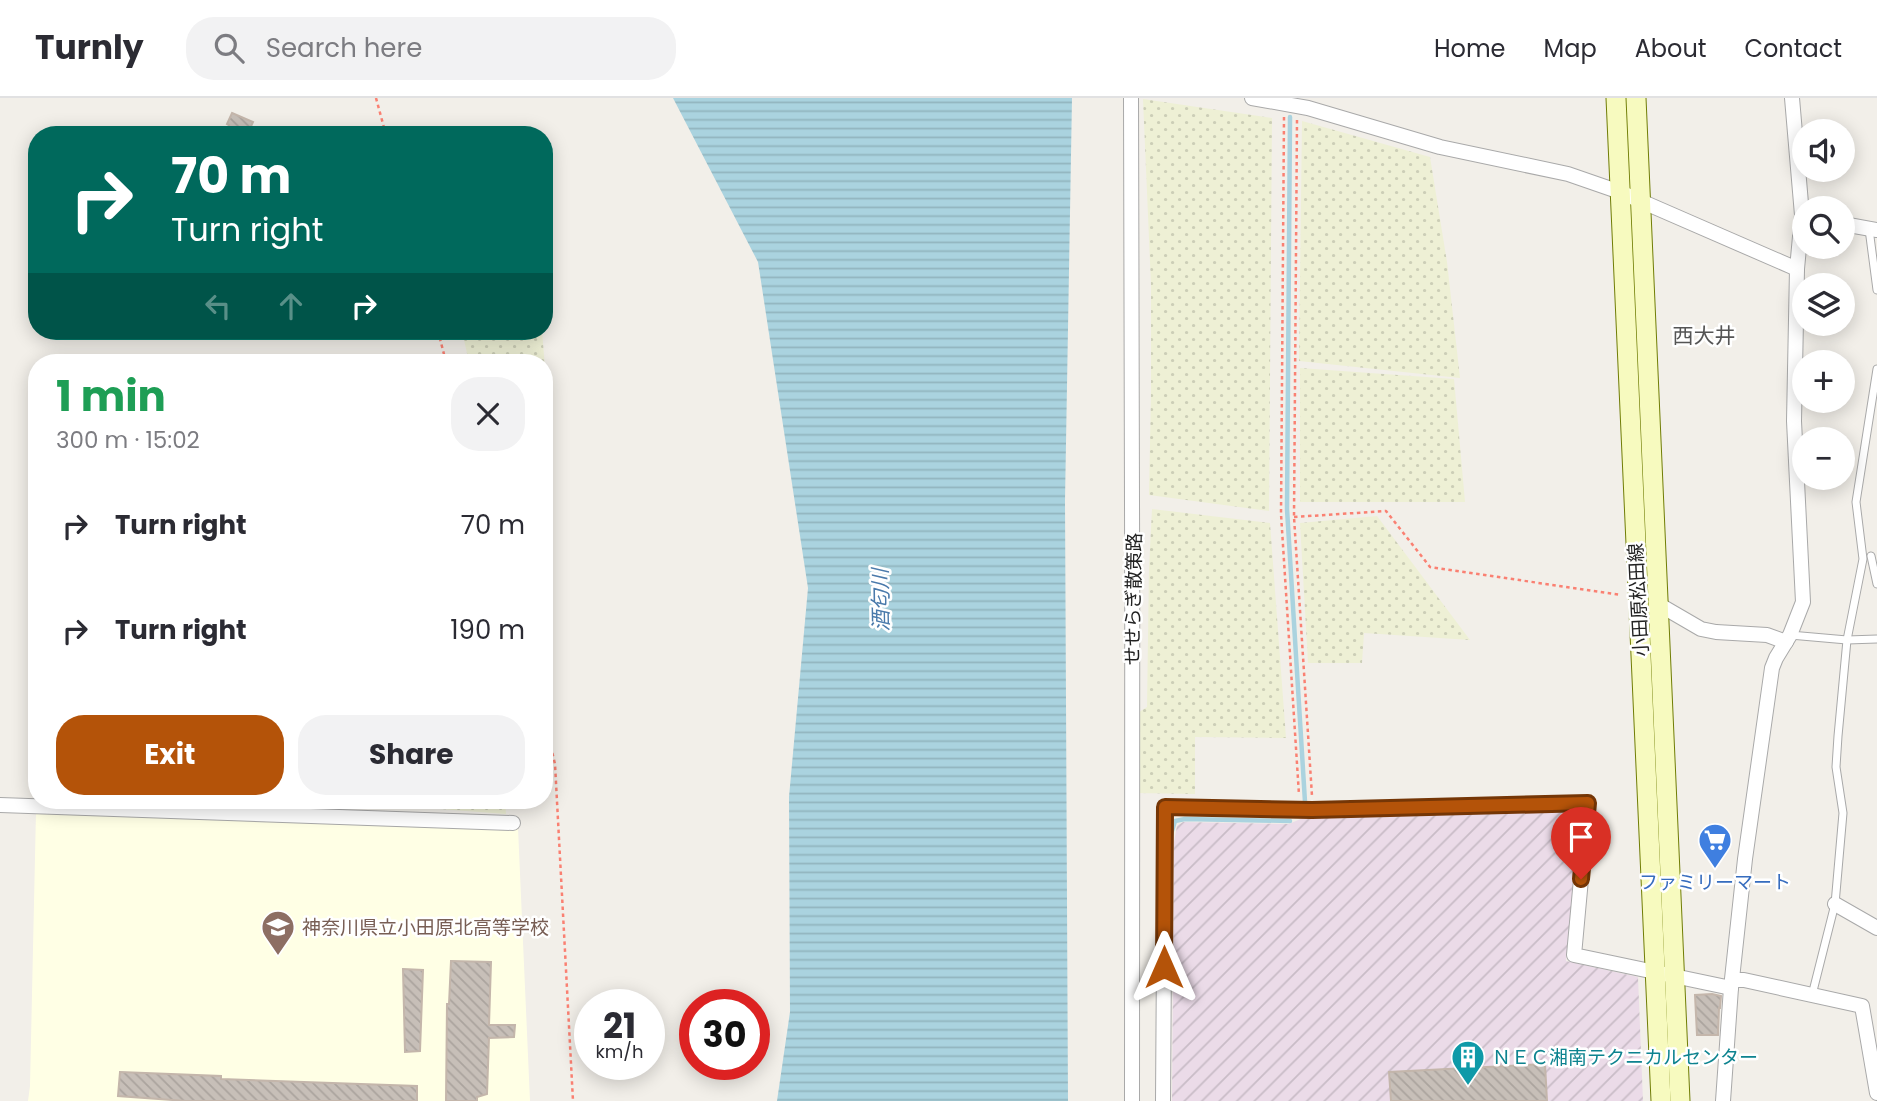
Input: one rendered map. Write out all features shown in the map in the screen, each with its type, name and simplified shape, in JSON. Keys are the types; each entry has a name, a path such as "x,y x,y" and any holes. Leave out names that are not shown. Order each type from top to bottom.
{"main road":[{"name":"小田原松田線","path":"1616,98 1661,1101"},
{"name":"小田原松田線","path":"1636,98 1680,1101"}],"street":[{"name":"せせらぎ散策路","path":"1131,98 1134,510 1132,1101"},
{"path":"1252,98 1291,105 1440,147 1568,174 1620,192 1797,269"},
{"path":"1792,98 1801,196"},
{"path":"1855,226 1873,229"},
{"path":"1723,1101 1745,859 1772,668 1788,639 1803,602 1794,421 1798,259"},
{"path":"1658,604 1701,628 1788,639"},
{"path":"1163,1101 1165,807 1306,809 1588,803 1574,956 1675,976 1732,984 1744,980 1863,1006 1877,1093"},
{"path":"0,805 28,806"},
{"path":"114,809 513,823"},
{"path":"1835,904 1877,928"}],"lane":[{"path":"1873,229 1877,290"},
{"path":"1877,369 1856,502 1867,558 1877,584"},
{"path":"1812,995 1835,904 1843,813 1836,767 1847,640 1867,558 1877,549"},
{"path":"1788,639 1877,639"}],"path":[{"path":"376,98 384,126"},
{"path":"1291,105 1294,517 1306,809"},
{"path":"1291,105 1281,514 1306,809"},
{"path":"1294,517 1386,511 1430,567 1638,598"},
{"path":"553,756 573,1101"}],"shaded area":[{"path":"1143,99 1272,118 1269,511 1149,495 1151,285"},
{"path":"1302,121 1430,157 1447,262 1460,378 1299,361"},
{"path":"464,340 543,340 544,354 467,354"},
{"path":"1300,368 1454,379 1465,502 1300,502"},
{"path":"1152,509 1270,523 1286,738 1195,737 1195,794 1136,793 1136,714 1147,707"},
{"path":"1377,516 1470,640 1364,633 1362,663 1308,663 1300,523"},
{"path":"440,809 506,809 506,814"},
{"name":"神奈川県立小田原北高等学校","path":"36,811 518,828 530,1101 28,1101"},
{"path":"1579,812 1582,820 1566,961 1638,977 1643,1101 1172,1101 1174,842 1177,826 1183,822 1289,824 1314,815"}],"water":[{"name":"酒匂川","path":"673,98 1072,98 1065,501 1068,1101 777,1101 790,1012 789,797 808,588 758,262"}],"building":[{"path":"232,113 253,122 251,126 227,124"},
{"path":"451,961 491,962 489,1025 515,1025 514,1037 489,1038 487,1094 477,1097 477,1101 446,1101 447,1004"},
{"path":"403,969 423,970 420,1051 405,1052"},
{"path":"1695,995 1721,996 1718,1035 1697,1035"},
{"name":"ＮＥＣ湘南テクニカルセンター","path":"1545,1064 1547,1101 1391,1101 1389,1072"},
{"path":"120,1072 221,1076 221,1079 417,1086 417,1101 186,1101 118,1096"}],"waterway":[{"path":"1290,117 1287,509 1305,802"},
{"path":"1171,834 1175,821 1185,819 1290,821"}],"place":[{"name":"ファミリーマート","path":"1715,870"},
{"name":"神奈川県立小田原北高等学校","path":"278,957"},
{"name":"ＮＥＣ湘南テクニカルセンター","path":"1468,1087"}],"district":[{"name":"西大井","path":"1704,336"}],"route":[{"path":"1164,967 1165,807 1312,810 1588,803 1581,879"}]}
